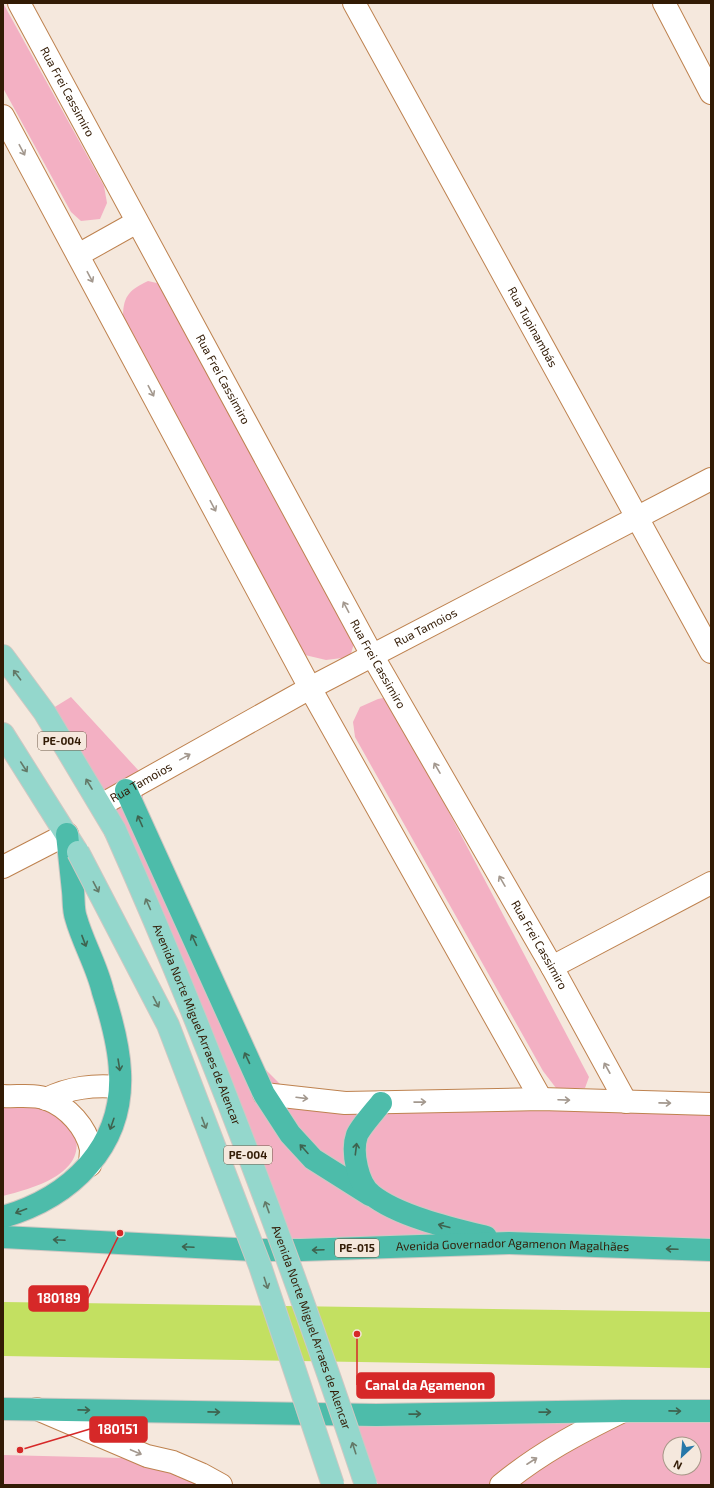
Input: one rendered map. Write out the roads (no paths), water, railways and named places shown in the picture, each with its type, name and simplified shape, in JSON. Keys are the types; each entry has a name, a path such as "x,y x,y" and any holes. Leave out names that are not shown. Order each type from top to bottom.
{"highway":[{"path":"126,790 264,1094 290,1134 313,1159 370,1195 389,1205 432,1223 509,1243"},
{"path":"3,1217 48,1200 71,1183 90,1165 109,1132 118,1106 120,1072 115,1038 103,990 75,917 67,834"},
{"path":"370,1195 358,1174 355,1156 357,1136 381,1103"},
{"name":"Avenida Governador Agamenon Magalhães","path":"3,1237 283,1251 509,1243 711,1250"},
{"path":"3,1408 376,1415 711,1411"}],"main road":[{"name":"Avenida Norte Miguel Arraes de Alencar","path":"3,656 45,712 115,830 178,973 228,1100 324,1359 366,1485"},
{"name":"PE-004","path":"3,734 78,852 168,1025 260,1266 333,1485"}],"street":[{"name":"Rua Frei Cassimiro","path":"19,3 372,655 552,967 626,1102"},
{"name":"Rua Tupinambás","path":"354,3 711,652"},
{"path":"664,3 711,93"},
{"path":"3,116 310,688 542,1099"},
{"path":"78,255 138,222"},
{"name":"Rua Tamoios","path":"101,805 310,688 711,479"},
{"path":"3,867 67,834"},
{"path":"552,967 711,883"},
{"path":"46,1099 61,1092 80,1087 119,1086"},
{"path":"264,1094 345,1103 542,1099 711,1104"},
{"path":"3,1096 46,1099 62,1108 76,1120 85,1133 91,1150 90,1165"},
{"path":"36,1409 147,1456 172,1462 201,1474 221,1485"},
{"path":"501,1485 528,1463 565,1440 622,1411"}],"place":[{"name":"180189","path":"120,1233"},
{"name":"Canal da Agamenon","path":"357,1334"},
{"name":"180151","path":"20,1450"}]}
